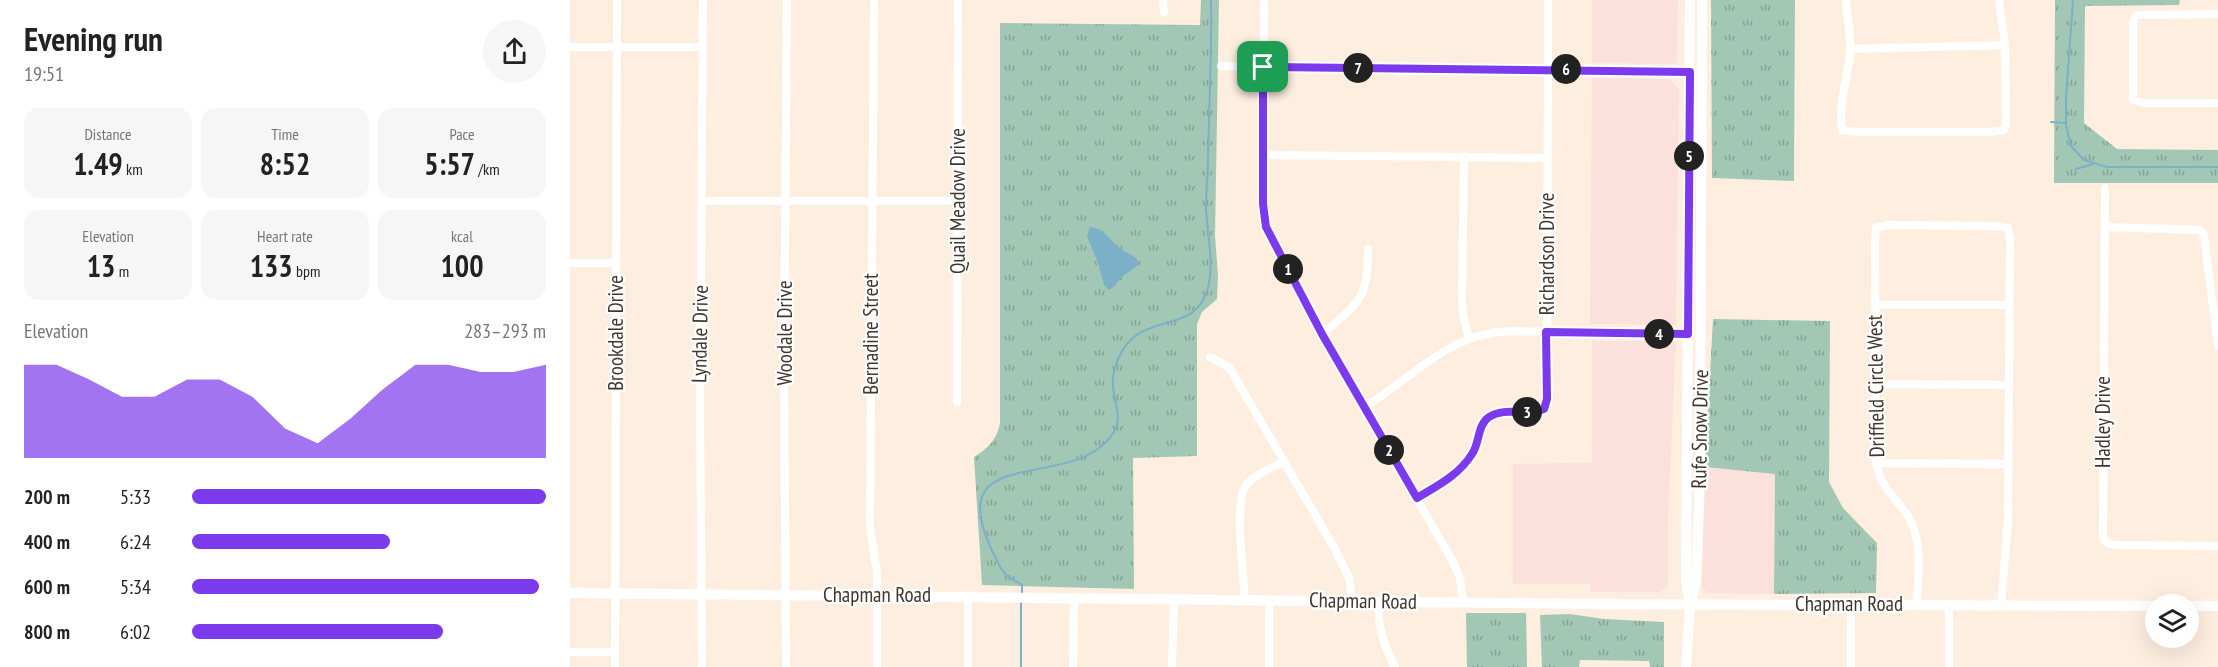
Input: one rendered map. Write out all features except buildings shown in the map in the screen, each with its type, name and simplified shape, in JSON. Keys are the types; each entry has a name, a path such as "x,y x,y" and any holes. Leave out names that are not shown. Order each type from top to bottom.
{"street":[{"name":"Brookdale Drive","path":"615,667 617,0"},
{"name":"Lyndale Drive","path":"702,667 700,401 703,0"},
{"name":"Woodale Drive","path":"786,667 784,362 787,0"},
{"name":"Bernadine Street","path":"874,0 870,528 877,573 877,667"},
{"name":"Quail Meadow Drive","path":"957,402 958,0"},
{"path":"1163,0 1164,12"},
{"path":"1264,0 1262,154 1266,227 1322,334 1453,562 1460,578 1463,602"},
{"name":"Richardson Drive","path":"1417,498 1463,467 1476,447 1485,421 1491,415 1500,412 1536,413 1544,409 1547,399 1548,0"},
{"name":"Rufe Snow Drive","path":"1690,0 1686,581 1690,604"},
{"name":"Rufe Snow Drive","path":"1686,667 1690,604 1696,582 1700,478 1702,0"},
{"path":"1846,0 1850,49 1840,118 1842,130 1857,132 1990,132 2004,130 2006,116 2005,45 1999,0"},
{"path":"2218,14 2136,15 2133,22 2133,100 2144,103 2218,103"},
{"path":"1850,49 2005,45"},
{"path":"570,48 703,47"},
{"path":"1221,66 1690,72"},
{"path":"1262,154 1547,158"},
{"path":"1464,156 1462,302 1469,339"},
{"name":"Hadley Drive","path":"2105,188 2103,537 2107,543 2114,545 2218,546"},
{"path":"702,201 958,201"},
{"name":"Driffield Circle West","path":"1917,604 1918,564 1915,533 1910,520 1880,479 1876,464 1876,228 1888,225 2008,228 2010,239 2009,305"},
{"path":"2105,227 2200,230 2204,235 2218,346"},
{"path":"1322,334 1361,298 1367,277 1368,249"},
{"path":"570,263 616,263"},
{"path":"1876,305 2009,305 2008,521 2001,605"},
{"path":"1364,407 1399,386 1443,350 1493,332 1688,334"},
{"path":"1210,357 1229,368 1284,462 1344,567 1349,578 1352,601"},
{"path":"1875,384 2009,385"},
{"path":"1245,600 1240,518 1243,491 1246,485 1256,477 1284,462"},
{"path":"1876,464 2009,464"},
{"name":"Chapman Road","path":"570,593 1378,602 2145,606"},
{"path":"968,596 968,667"},
{"path":"1072,667 1074,598"},
{"path":"1172,667 1174,598"},
{"path":"1269,600 1269,667"},
{"path":"1378,602 1378,622 1382,640 1393,666"},
{"path":"1851,604 1851,667"},
{"path":"1949,604 1949,667"},
{"path":"2199,606 2218,606"},
{"path":"570,652 615,652"}],"shaded area":[{"path":"1592,0 1678,0 1677,64 1592,63"},
{"path":"1592,78 1670,79 1679,89 1676,325 1590,324"},
{"path":"1592,341 1676,341 1668,519 1668,586 1660,592 1591,592 1590,584 1513,584 1513,464 1592,463"},
{"path":"1705,467 1775,474 1774,594 1707,593 1702,586"}],"green space":[{"path":"1201,0 1219,0 1215,236 1218,275 1217,299 1202,312 1197,324 1197,456 1133,458 1134,589 982,585 974,457 991,443 1000,423 1000,23 1200,25"},
{"path":"1711,0 1795,0 1794,181 1712,178"},
{"path":"2055,0 2180,0 2179,5 2085,6 2084,123 2117,149 2218,150 2218,183 2054,183"},
{"path":"1713,319 1830,321 1829,482 1843,508 1877,543 1876,593 1774,594 1775,474 1705,467"},
{"path":"1466,613 1526,613 1527,667 1467,667"},
{"path":"1570,614 1604,619 1664,622 1664,667 1650,667 1649,661 1580,660 1579,667 1542,667 1540,615"}],"water":[{"path":"1090,227 1103,232 1139,263 1109,290 1104,285 1087,236"}],"waterway":[{"path":"1022,595 1022,585 1002,570 983,527 981,500 993,483 1013,474 1068,462 1094,452 1117,426 1118,413 1113,376 1121,353 1140,333 1176,320 1197,309 1208,288 1211,265 1206,208 1211,0"},
{"path":"2073,0 2066,98 2066,125 2071,146 2084,160 2107,167 2218,167"},
{"path":"2051,122 2066,123"},
{"path":"2076,169 2093,164"},
{"path":"1021,601 1021,667"}],"route":[{"path":"1263,67 1690,72 1688,334 1546,332 1547,399 1544,409 1536,413 1500,412 1491,415 1480,429 1476,447 1463,467 1417,498 1322,334 1266,227 1262,154 1263,67"}]}
